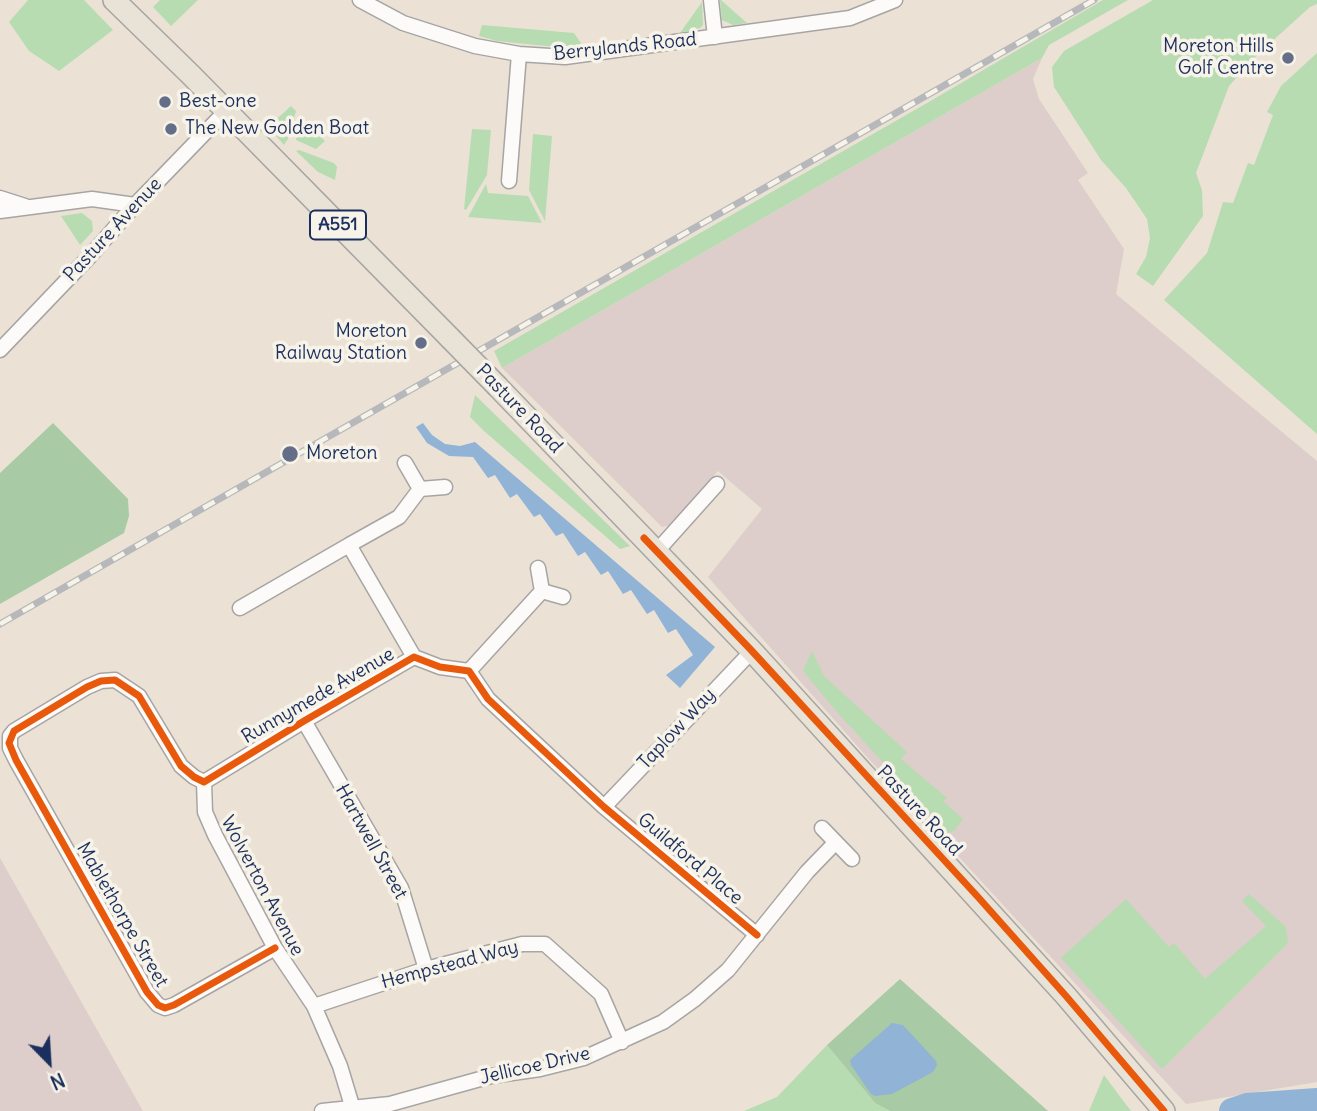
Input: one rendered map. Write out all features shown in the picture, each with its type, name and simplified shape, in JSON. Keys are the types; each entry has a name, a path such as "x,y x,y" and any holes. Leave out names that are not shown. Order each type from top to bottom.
{"main road":[{"name":"Pasture Road","path":"114,0 450,338 752,650 1066,996 1164,1111"}],"street":[{"name":"Berrylands Road","path":"360,0 403,23 481,47 519,54 565,57 850,18 895,0"},
{"path":"710,0 715,37"},
{"path":"509,181 519,54"},
{"name":"Pasture Avenue","path":"0,350 226,111"},
{"path":"0,198 28,207"},
{"path":"0,211 92,199 135,205"},
{"path":"405,463 420,489"},
{"path":"657,551 717,484"},
{"path":"240,608 399,517 420,489 445,487"},
{"path":"349,545 414,657"},
{"path":"538,568 542,591"},
{"path":"542,591 563,597"},
{"path":"542,591 470,671 488,699 604,807"},
{"name":"Taplow Way","path":"604,807 752,650"},
{"name":"Runnymede Avenue","path":"204,782 414,657 440,667 470,671"},
{"name":"Mablethorpe Street","path":"204,782 181,766 139,696 115,680 102,681 88,687 14,731 9,743 16,760 147,992 158,1005 174,1005 275,948"},
{"name":"Hartwell Street","path":"303,721 401,888 426,969"},
{"name":"Wolverton Avenue","path":"204,782 205,812 215,835 275,948 314,1006 340,1066 353,1110"},
{"name":"Guildford Place","path":"604,807 757,935"},
{"path":"822,828 852,859"},
{"name":"Jellicoe Drive","path":"322,1111 353,1110 390,1104 491,1076 540,1069 584,1058 663,1022 728,970 807,872 835,843"},
{"name":"Hempstead Way","path":"314,1006 426,969 522,944 545,944 601,994 622,1042"}],"shaded area":[{"path":"1042,58 1033,79 1039,99 1088,173 1078,180 1124,249 1116,294 1317,461 1317,1082 1186,1104 867,757 708,577 762,509 718,471 671,525 662,527 502,368"},
{"path":"0,858 143,1111 0,1111"}],"green space":[{"path":"28,0 84,0 113,30 59,71 29,51 9,22"},
{"path":"160,0 198,0 171,26 153,7"},
{"path":"720,0 747,23 733,25 722,20"},
{"path":"1103,0 1128,0 1049,45 1042,58 502,368 494,351"},
{"path":"1153,0 1317,0 1317,4 1310,7 1257,55 1229,86 1196,173 1202,190 1203,216 1153,286 1136,274 1146,257 1150,238 1147,219 1126,188 1101,160 1054,87 1052,67 1064,51"},
{"path":"702,2 703,25 680,33"},
{"path":"482,25 574,33 583,46 546,46 497,41 479,36"},
{"path":"1317,53 1317,434 1164,300 1207,253 1223,202 1233,203 1248,163 1254,165 1273,115 1267,112 1281,86"},
{"path":"291,106 296,111 284,145 268,127"},
{"path":"300,116 325,141 316,149 296,140"},
{"path":"472,129 491,130 487,175 466,210 464,209"},
{"path":"533,134 552,136 545,221 529,190"},
{"path":"296,151 334,163 337,167 335,180 318,172"},
{"path":"486,184 488,193 528,196 542,223 468,217"},
{"path":"82,213 92,221 93,231 80,245 61,216"},
{"path":"475,395 630,546 620,549 484,431 470,417"},
{"path":"53,423 128,499 129,516 124,533 0,604 0,473"},
{"path":"812,651 824,676 907,752 901,759 947,798 943,801 963,819 955,830 948,833 803,671"},
{"path":"1249,894 1286,927 1288,943 1162,1069 1061,958 1126,899 1169,947 1174,943 1205,979 1266,926 1242,901"},
{"path":"900,979 1048,1111 890,1111 875,1103 827,1045"},
{"path":"827,1045 875,1103 890,1111 744,1111 777,1097"},
{"path":"1104,1075 1131,1111 1089,1111"}],"water":[{"path":"423,423 432,435 445,444 460,446 475,442 715,647 680,688 666,675 693,655 676,629 668,633 654,610 647,614 631,590 623,594 608,571 601,575 585,552 578,556 563,533 556,536 540,514 534,517 517,494 510,498 495,475 488,478 473,457 449,456 427,443 416,427"},
{"path":"892,1023 903,1025 937,1065 933,1072 892,1094 875,1096 871,1094 850,1060"}],"waterway":[{"path":"1232,1111 1247,1106 1317,1101"}],"railway":[{"path":"0,624 1094,0"}],"cycle path":[{"path":"644,538 752,651 978,897 1164,1111"},
{"path":"275,948 174,1005 165,1008 158,1005 147,992 16,760 9,743 14,731 87,687 101,681 115,680 139,696 181,766 204,782 414,657 440,667 469,671 488,699 604,807 757,935"}],"place":[{"name":"Moreton Hills Golf Centre","path":"1288,58"},
{"name":"Best-one","path":"165,102"},
{"name":"The New Golden Boat","path":"171,129"},
{"name":"Moreton Railway Station","path":"421,343"},
{"name":"Moreton","path":"290,454"}]}
